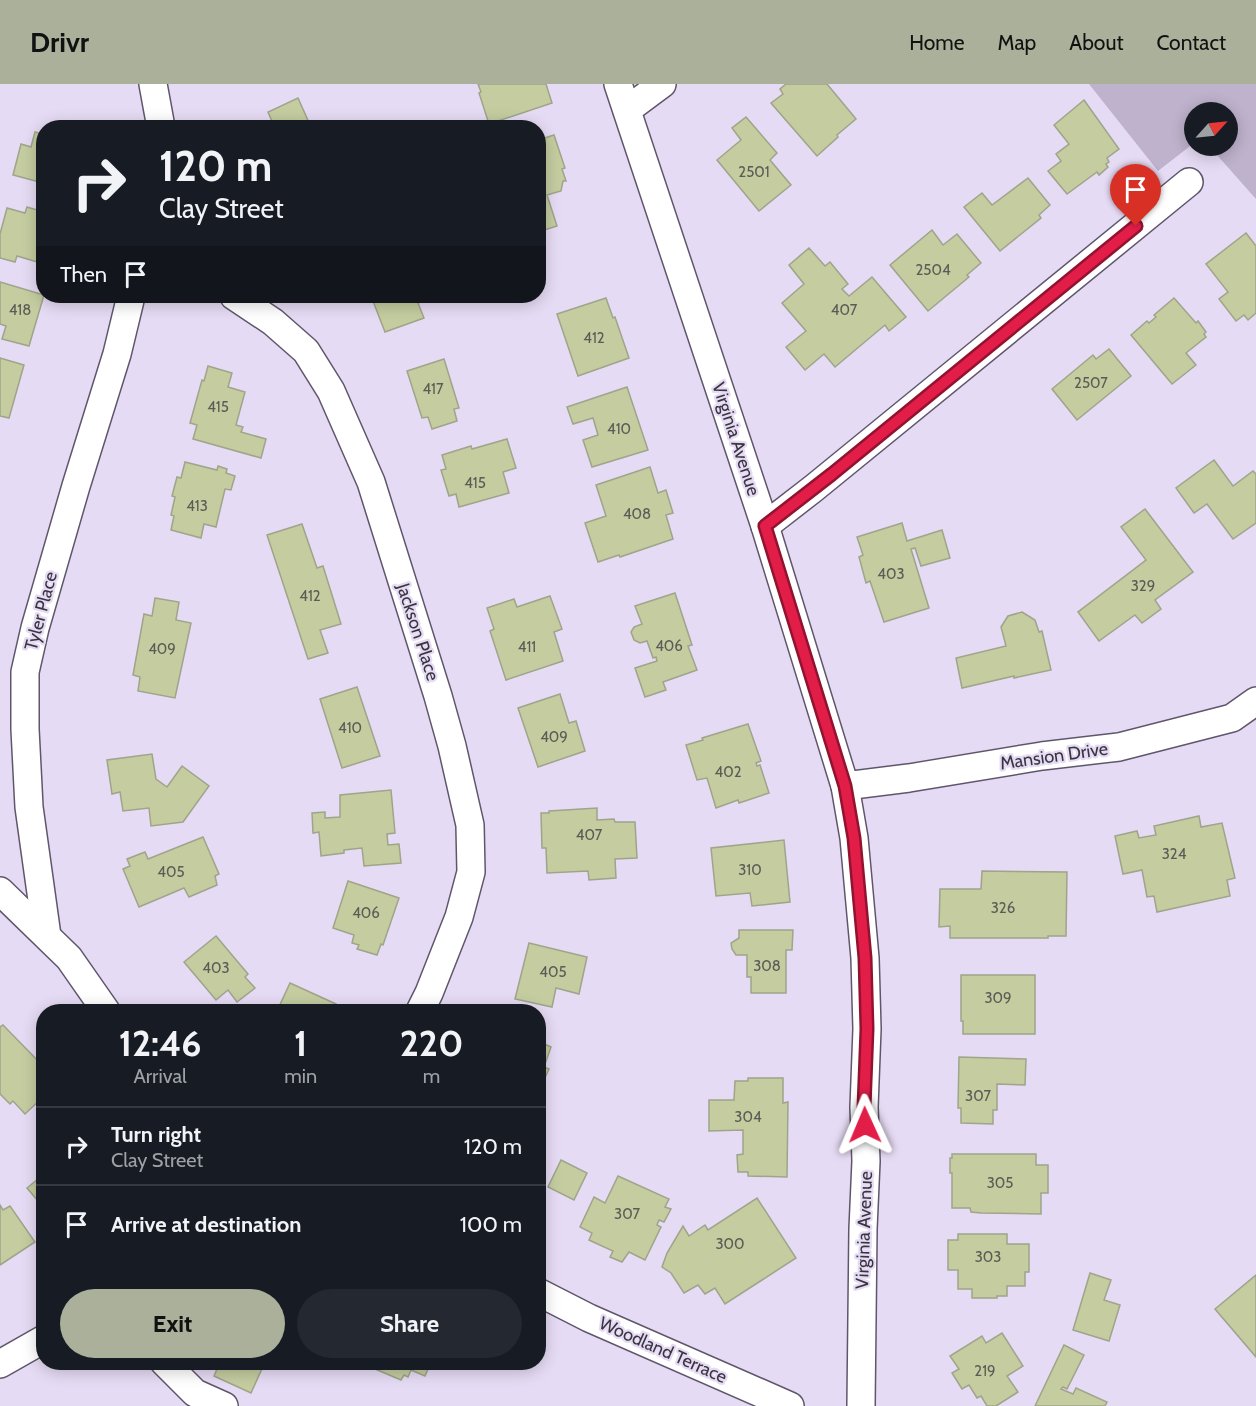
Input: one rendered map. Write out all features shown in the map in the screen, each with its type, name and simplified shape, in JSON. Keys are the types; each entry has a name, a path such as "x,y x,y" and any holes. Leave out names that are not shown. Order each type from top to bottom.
{"street":[{"path":"153,84 160,120"},
{"name":"Virginia Avenue","path":"618,84 765,526 845,786 854,838 865,958 867,1029 861,1406"},
{"path":"627,110 663,84"},
{"path":"765,526 1189,182"},
{"name":"Tyler Place","path":"47,936 29,807 25,672 75,486 117,354 129,303"},
{"name":"Jackson Place","path":"244,303 273,322 306,351 331,391 371,482 452,746 470,825 471,872 459,917 424,1004"},
{"name":"Mansion Drive","path":"845,786 1042,756 1119,747 1233,718 1256,701"},
{"path":"0,891 69,958 101,1004"},
{"name":"Woodland Terrace","path":"546,1296 589,1318 790,1406"},
{"path":"0,1364 36,1344"},
{"path":"172,1370 195,1393 225,1406"}],"shaded area":[{"path":"1089,84 1256,84 1256,199 1218,156 1238,156 1238,102 1184,102 1184,151 1158,171"}],"building":[{"path":"478,84 546,84 552,103 501,120 488,120 479,93 481,92"},
{"path":"786,84 827,84 856,119 817,156 771,103 783,94 780,89"},
{"path":"298,98 308,120 272,120 268,112"},
{"path":"1084,100 1119,149 1107,158 1108,167 1099,175 1097,172 1067,194 1048,171 1061,161 1056,154 1069,144 1054,125"},
{"path":"746,117 777,153 770,160 791,185 759,211 717,160 741,140 732,128"},
{"path":"35,132 36,181 13,175 21,144 31,147"},
{"path":"554,135 565,168 562,169 566,181 563,181 561,191 547,195 557,226 546,229 546,138"},
{"path":"1028,178 1050,205 1039,215 1041,218 1000,251 964,207 982,193 992,205"},
{"path":"27,207 36,210 36,262 17,256 15,262 0,258 0,234 7,208 25,213"},
{"path":"932,230 943,245 957,234 981,263 967,275 969,277 928,311 890,265"},
{"path":"1246,233 1256,246 1256,313 1248,320 1244,315 1236,321 1219,299 1228,292 1206,264"},
{"path":"809,248 825,266 830,262 848,284 842,289 849,296 872,277 906,317 889,331 885,325 835,367 824,354 805,370 786,347 806,331 782,303 804,284 789,265"},
{"path":"0,282 36,293 36,303 42,303 29,346 2,339 6,326 0,324"},
{"path":"606,298 629,358 578,376 557,314"},
{"path":"1174,298 1196,323 1198,321 1206,332 1204,334 1206,337 1186,353 1196,365 1172,384 1131,335 1147,321 1149,323 1156,317 1154,315"},
{"path":"374,303 418,303 424,318 385,332"},
{"path":"1109,349 1131,376 1077,420 1052,389 1093,355 1096,359"},
{"path":"0,358 24,365 9,418 0,416"},
{"path":"444,359 459,408 454,409 457,421 432,429 428,417 422,418 407,371"},
{"path":"208,366 232,373 228,387 245,392 236,425 243,427 241,432 266,439 261,458 193,439 197,425 190,423"},
{"path":"627,387 648,450 592,467 583,440 598,435 593,418 573,424 567,407"},
{"path":"507,439 516,468 503,472 509,493 459,507 456,494 449,496 441,470 446,469 442,455 471,446 472,449"},
{"path":"1214,460 1233,486 1253,471 1256,474 1256,523 1233,539 1207,504 1194,513 1176,488"},
{"path":"185,462 217,470 218,466 227,469 226,473 235,476 231,490 225,489 216,527 204,524 201,538 171,530 174,516 171,515 175,497 172,496 177,477 181,478"},
{"path":"650,467 658,493 666,490 673,513 666,515 673,539 598,562 585,523 606,516 596,485"},
{"path":"1145,509 1193,572 1155,600 1161,609 1142,623 1135,615 1099,641 1078,612 1146,560 1121,527"},
{"path":"902,523 907,541 942,530 950,558 921,566 915,548 911,549 929,608 884,622 870,581 866,583 859,557 863,555 857,537"},
{"path":"302,524 317,568 323,566 341,624 320,630 328,653 308,659 267,535"},
{"path":"675,593 692,645 688,646 697,670 663,682 666,690 645,697 635,668 657,661 656,657 653,658 647,641 640,643 634,640 631,632 634,627 642,624 635,606"},
{"path":"550,596 562,629 554,632 563,661 506,680 490,631 494,629 487,608 514,599 517,607"},
{"path":"155,598 179,602 176,620 191,623 175,698 138,691 140,677 133,675 144,614 152,616"},
{"path":"1022,612 1035,620 1039,632 1042,631 1051,670 962,688 956,658 1006,646 1001,627 1008,616"},
{"path":"357,687 380,756 342,768 320,699"},
{"path":"560,694 569,723 576,721 585,751 538,767 518,708"},
{"path":"748,724 761,761 756,763 757,766 760,765 769,793 716,808 707,778 697,780 686,745"},
{"path":"152,754 156,779 167,787 182,766 209,786 183,822 151,826 149,808 123,811 120,792 112,794 107,760"},
{"path":"391,790 395,833 387,834 388,845 399,844 401,863 364,866 362,848 321,856 319,832 313,833 312,813 325,812 325,818 340,817 340,795"},
{"path":"597,808 597,820 614,819 615,822 635,822 637,858 615,859 616,878 589,880 588,871 547,873 546,848 542,848 541,813"},
{"path":"1199,816 1201,827 1222,823 1235,878 1227,880 1230,896 1157,912 1154,896 1147,897 1142,870 1123,874 1115,836 1137,831 1139,838 1156,835 1154,826"},
{"path":"203,837 219,874 215,876 217,885 189,897 184,888 139,907 123,869 130,866 127,859 145,852 148,859"},
{"path":"784,840 790,902 752,906 750,893 716,896 711,848"},
{"path":"982,871 1067,872 1066,936 950,938 950,926 939,927 940,889 981,889"},
{"path":"348,881 399,898 383,945 381,944 377,955 357,949 359,945 352,943 354,935 333,928"},
{"path":"739,930 793,930 792,950 786,950 786,993 751,993 751,977 747,977 747,955 736,955 732,949 731,943 739,938"},
{"path":"216,936 248,974 245,977 255,988 237,1002 228,990 216,1000 184,962"},
{"path":"529,943 587,957 579,994 556,988 552,1007 515,999"},
{"path":"961,975 1035,975 1035,1034 963,1034"},
{"path":"290,983 336,1004 280,1004"},
{"path":"3,1025 36,1059 36,1104 25,1114 13,1101 10,1104 0,1094 0,1027"},
{"path":"546,1045 551,1047 546,1061"},
{"path":"959,1057 1026,1059 1025,1085 997,1084 997,1110 993,1110 993,1124 961,1123 961,1108 958,1108"},
{"path":"748,1078 783,1078 783,1103 788,1102 787,1177 748,1176 748,1172 738,1172 737,1155 743,1154 743,1130 709,1131 709,1100 734,1100 735,1081 748,1081"},
{"path":"952,1154 1036,1154 1036,1165 1048,1165 1048,1193 1041,1193 1041,1214 981,1213 971,1212 970,1208 952,1208 950,1158"},
{"path":"561,1160 587,1173 574,1200 548,1187"},
{"path":"618,1176 669,1199 665,1207 671,1209 664,1222 659,1220 657,1225 661,1227 645,1260 629,1252 622,1262 610,1257 613,1251 589,1240 592,1233 580,1227 594,1197 605,1203"},
{"path":"36,1181 36,1199 27,1188"},
{"path":"757,1198 796,1258 725,1304 715,1288 705,1294 698,1285 684,1293 671,1273 662,1267 667,1253 683,1226 689,1236 705,1225 708,1230"},
{"path":"0,1205 3,1210 10,1206 35,1242 0,1265"},
{"path":"958,1234 1007,1234 1007,1244 1029,1244 1029,1272 1025,1272 1025,1286 1007,1286 1007,1296 997,1296 997,1298 972,1298 972,1289 958,1289 958,1270 948,1270 948,1240 958,1240"},
{"path":"1090,1273 1111,1280 1104,1300 1120,1305 1109,1341 1073,1330"},
{"path":"1256,1275 1256,1357 1215,1309"},
{"path":"1002,1333 1023,1366 1007,1376 1018,1392 996,1406 987,1406 981,1396 977,1398 969,1385 962,1389 952,1373 959,1369 950,1356 982,1336 986,1343"},
{"path":"1064,1345 1084,1355 1067,1389 1063,1387 1061,1389 1073,1394 1076,1388 1107,1402 1105,1406 1035,1406"},
{"path":"217,1370 261,1370 251,1393 214,1376"},
{"path":"377,1370 411,1370 408,1377 404,1375 401,1380"},
{"path":"411,1370 428,1370 425,1376"}],"route":[{"path":"865,1125 867,1029 865,958 854,838 845,786 765,526 1136,226"}]}
